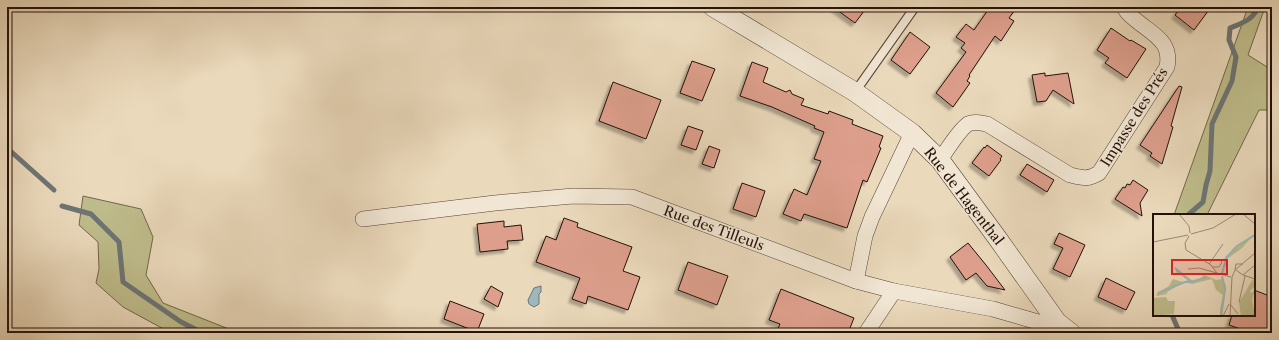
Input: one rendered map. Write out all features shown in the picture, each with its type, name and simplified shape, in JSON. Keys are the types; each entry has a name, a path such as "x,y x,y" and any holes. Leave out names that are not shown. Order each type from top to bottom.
{"street":[{"name":"Rue de Hagenthal","path":"713,7 855,92 912,133 940,160 1064,327"},
{"name":"Impasse des Prés","path":"940,160 963,128 976,122 987,124 1070,174 1083,178 1091,177 1099,173 1167,67 1169,58 1166,47 1158,38 1133,18 1124,7"},
{"path":"856,281 865,236 872,217 912,133"},
{"name":"Rue des Tilleuls","path":"362,219 495,203 565,197 632,197 856,281 894,291 993,309 1038,322 1064,327"},
{"path":"866,333 894,291"}],"lane":[{"path":"855,92 915,7"}],"shaded area":[{"path":"1248,7 1265,7 1248,55 1272,70 1272,110 1259,110 1207,214 1174,214"},
{"path":"83,196 141,209 153,237 146,275 163,303 239,333 171,333 123,307 96,283 99,269 98,242 79,225"}],"water":[{"path":"541,286 539,304 534,307 529,304 528,300 534,288"}],"building":[{"path":"833,7 867,7 855,23"},
{"path":"990,7 1017,7 1009,18 1014,21 1001,41 995,36 969,75 970,76 967,81 970,83 953,107 936,93 966,52 961,48 965,43 956,37 966,24 974,30"},
{"path":"1181,7 1211,7 1194,30 1175,15"},
{"path":"1111,28 1130,41 1131,40 1146,49 1127,78 1105,63 1109,58 1097,50"},
{"path":"910,32 930,47 910,74 891,60"},
{"path":"692,61 715,69 702,101 680,93"},
{"path":"752,62 768,68 763,82 786,92 790,90 792,94 804,99 801,105 828,114 829,111 853,120 852,124 883,136 879,147 881,148 867,182 863,180 847,228 804,214 801,221 783,214 794,189 807,195 821,161 814,159 824,132 814,128 815,126 772,107 740,96"},
{"path":"1045,73 1045,76 1068,73 1074,104 1053,90 1046,101 1037,102 1032,75"},
{"path":"613,82 661,100 646,139 599,121"},
{"path":"1179,86 1182,87 1171,126 1173,127 1162,164 1150,156 1152,153 1140,145"},
{"path":"688,126 703,131 696,150 681,145"},
{"path":"987,145 1002,156 1000,159 1001,160 989,176 972,163"},
{"path":"709,146 720,150 714,168 702,164"},
{"path":"1027,164 1054,180 1047,192 1020,175"},
{"path":"1133,180 1148,190 1140,203 1142,216 1115,199 1123,187 1125,188 1127,184 1130,185"},
{"path":"742,183 765,191 756,217 733,209"},
{"path":"564,218 578,223 577,227 632,247 623,271 640,277 628,310 588,296 586,304 572,299 580,278 536,262 546,236 556,240"},
{"path":"504,221 504,227 521,225 523,240 507,241 508,249 480,252 477,224"},
{"path":"1059,233 1085,245 1070,277 1053,269 1063,248 1054,244"},
{"path":"968,243 1005,290 987,286 976,273 966,280 950,257"},
{"path":"688,262 728,276 717,305 678,290"},
{"path":"1106,278 1135,292 1126,310 1098,297"},
{"path":"491,286 503,293 498,307 484,299"},
{"path":"781,289 854,318 848,333 776,333 780,324 769,320"},
{"path":"1255,290 1272,297 1272,333 1252,333 1229,325 1232,316 1255,316"},
{"path":"450,301 484,314 477,332 444,319"}],"waterway":[{"path":"1189,214 1203,202 1210,171 1212,124 1232,81 1236,57 1229,40 1230,28 1243,23 1250,18 1258,7"},
{"path":"7,148 54,190"},
{"path":"62,206 91,214 119,242 123,282 181,322 203,333"},
{"path":"1172,316 1179,333"}]}
